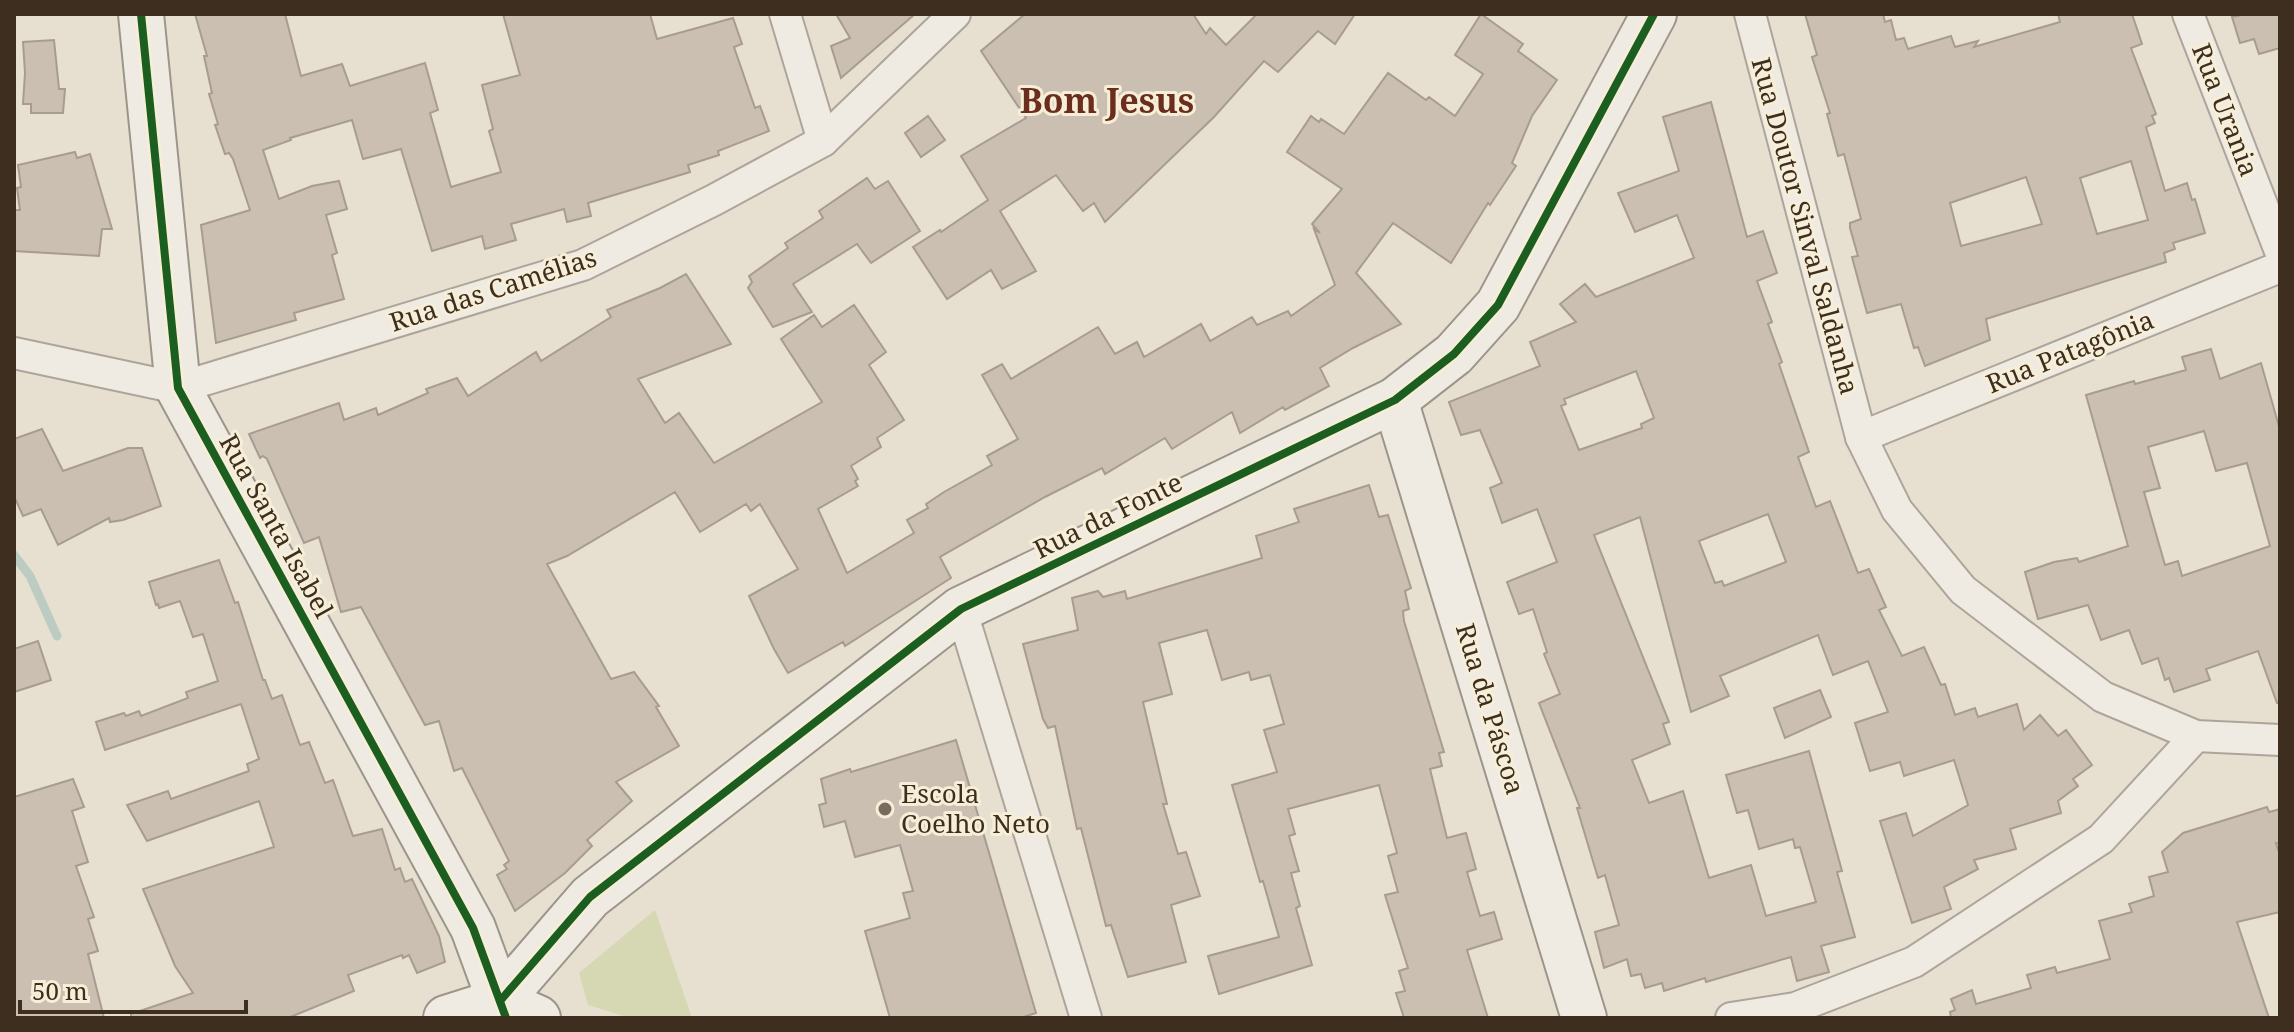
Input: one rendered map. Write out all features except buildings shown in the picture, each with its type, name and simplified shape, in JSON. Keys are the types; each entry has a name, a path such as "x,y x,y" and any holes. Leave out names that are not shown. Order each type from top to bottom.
{"street":[{"name":"Rua Santa Isabel","path":"141,14 178,388 473,928 515,1012"},
{"path":"785,14 823,141"},
{"name":"Rua das Camélias","path":"14,353 178,388 583,265 823,141 955,14"},
{"name":"Rua da Fonte","path":"515,1012 590,897 961,609 1395,400 1454,354 1498,305 1654,14"},
{"name":"Rua Doutor Sinval Saldanha","path":"1750,14 1861,437 1897,510 1963,590 2103,697 2196,736"},
{"name":"Rua Urania","path":"2188,14 2280,251"},
{"name":"Rua Patagônia","path":"1861,437 2280,267"},
{"name":"Rua da Páscoa","path":"1395,400 1584,1018"},
{"path":"961,609 1086,1018"},
{"path":"1731,1018 1795,1008 1914,962 2101,839 2196,736 2280,740"},
{"path":"446,1018 515,1012"}],"green space":[{"path":"655,910 692,1018 630,1018 588,1005 579,973"}],"waterway":[{"path":"14,555 30,576 57,636"}],"cycle path":[{"path":"141,14 178,388 473,928 506,1018"},
{"path":"500,1001 590,897 961,609 1395,400 1454,354 1498,305 1654,14"}],"place":[{"name":"Escola Coelho Neto","path":"885,809"}],"district":[{"name":"Bom Jesus","path":"1107,101"}]}
